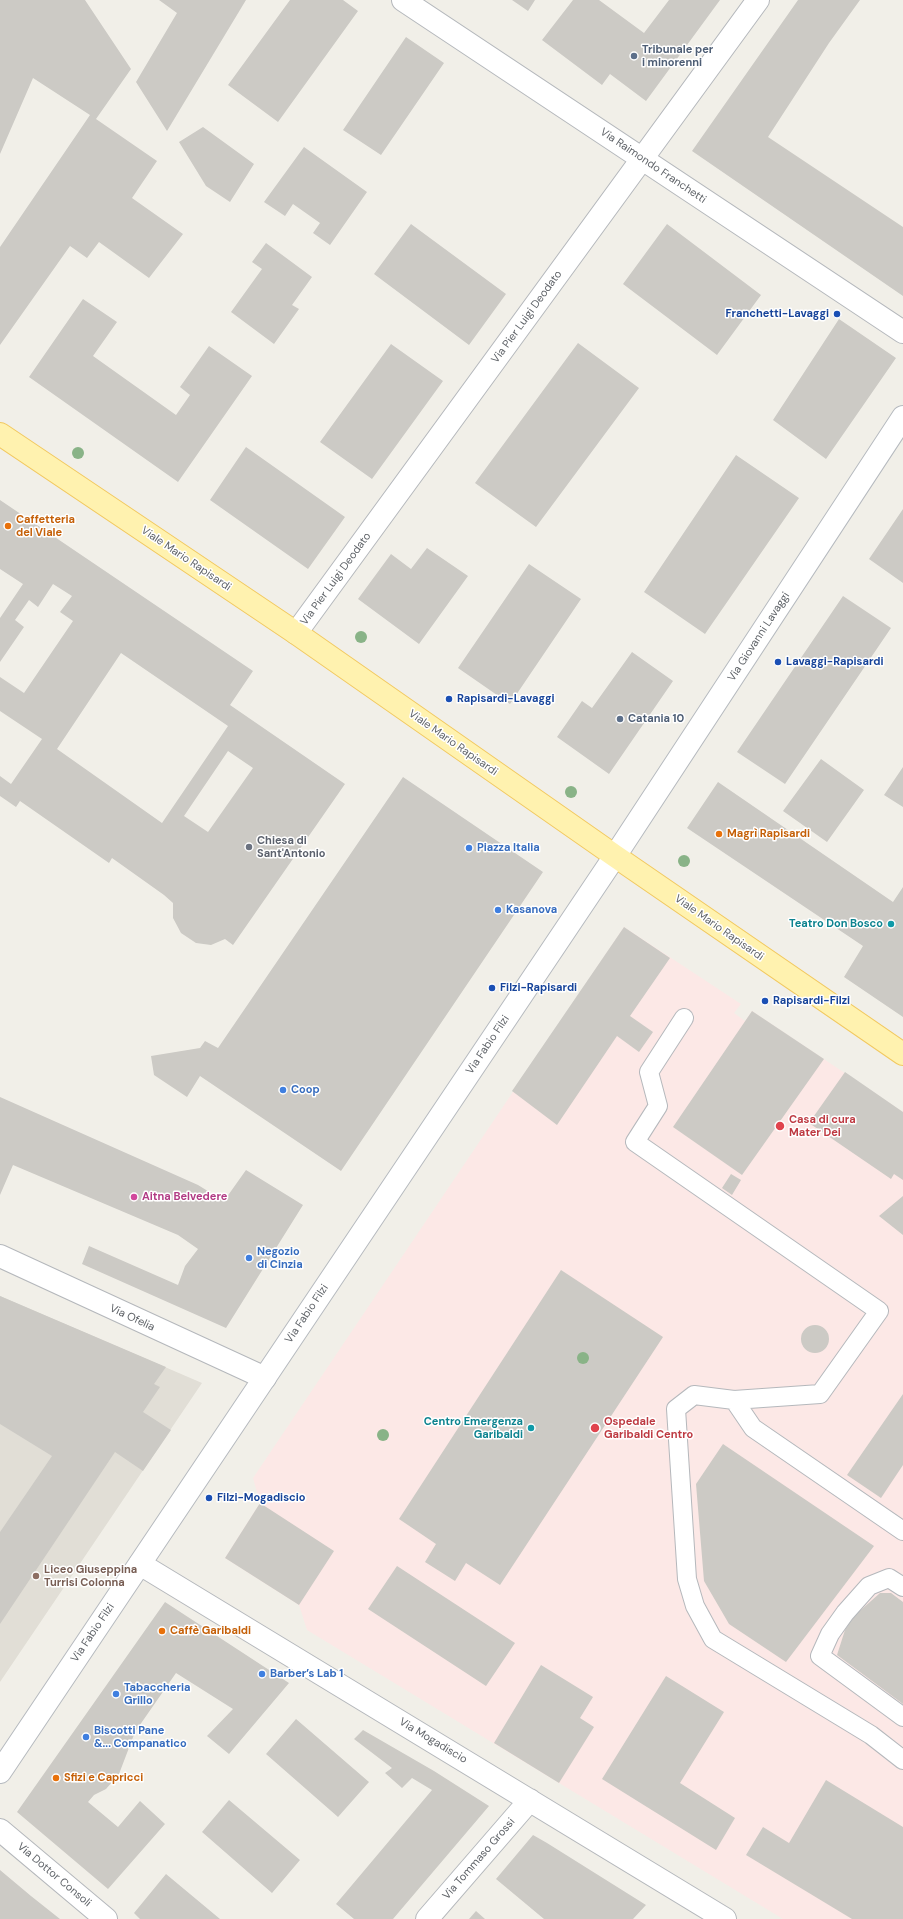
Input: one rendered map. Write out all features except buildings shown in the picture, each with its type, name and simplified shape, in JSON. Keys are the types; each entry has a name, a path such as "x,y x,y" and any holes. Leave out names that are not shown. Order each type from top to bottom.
{"main road":[{"name":"Viale Mario Rapisardi","path":"0,434 296,633 615,856 903,1054"}],"street":[{"name":"Via Raimondo Franchetti","path":"403,0 903,332"},
{"name":"Via Pier Luigi Deodato","path":"296,633 758,0"},
{"name":"Via Giovanni Lavaggi","path":"615,856 903,417"},
{"name":"Via Fabio Filzi","path":"0,1772 615,856"},
{"name":"Via Ofelia","path":"0,1256 265,1378"},
{"name":"Via Mogadiscio","path":"140,1564 725,1919"},
{"name":"Via Tommaso Grossi","path":"427,1919 530,1800"},
{"name":"Via Dottor Consoli","path":"1,1831 106,1919"}],"lane":[{"path":"684,1018 649,1072 658,1106 635,1142 879,1311 820,1394 734,1400 694,1395 676,1409 687,1579 695,1606 713,1639 871,1735 903,1760"},
{"path":"734,1400 752,1428 903,1531"},
{"path":"903,1587 889,1578 869,1586 845,1613 830,1634 820,1656 903,1717"}],"shaded area":[{"name":"Ospedale Garibaldi Centro","path":"624,927 741,1004 734,1013 745,1021 752,1011 903,1112 903,1919 783,1919 307,1630 299,1605 225,1558 260,1503 253,1478"},
{"name":"Liceo Giuseppina Turrisi Colonna","path":"0,1296 202,1383 0,1682"}],"place":[{"name":"Tribunale per i minorenni","path":"634,56"},
{"name":"Franchetti-Lavaggi","path":"837,314"},
{"name":"Caffetteria del Viale","path":"8,526"},
{"name":"Lavaggi-Rapisardi","path":"778,662"},
{"name":"Rapisardi-Lavaggi","path":"449,699"},
{"name":"Catania 10","path":"620,719"},
{"name":"Magrì Rapisardi","path":"719,834"},
{"name":"Chiesa di Sant'Antonio","path":"249,847"},
{"name":"Piazza Italia","path":"469,848"},
{"name":"Kasanova","path":"498,910"},
{"name":"Teatro Don Bosco","path":"891,924"},
{"name":"Filzi-Rapisardi","path":"492,988"},
{"name":"Rapisardi-Filzi","path":"765,1001"},
{"name":"Coop","path":"283,1090"},
{"name":"Casa di cura Mater Dei","path":"780,1126"},
{"name":"Aitna Belvedere","path":"134,1197"},
{"name":"Negozio di Cinzia","path":"249,1258"},
{"name":"Centro Emergenza Garibaldi","path":"531,1428"},
{"name":"Ospedale Garibaldi Centro","path":"595,1428"},
{"name":"Filzi-Mogadiscio","path":"209,1498"},
{"name":"Liceo Giuseppina Turrisi Colonna","path":"36,1576"},
{"name":"Caffè Garibaldi","path":"162,1631"},
{"name":"Barber’s Lab 1","path":"262,1674"},
{"name":"Tabaccheria Grillo","path":"116,1694"},
{"name":"Biscotti Pane &... Companatico","path":"86,1737"},
{"name":"Sfizi e Capricci","path":"56,1778"}]}
